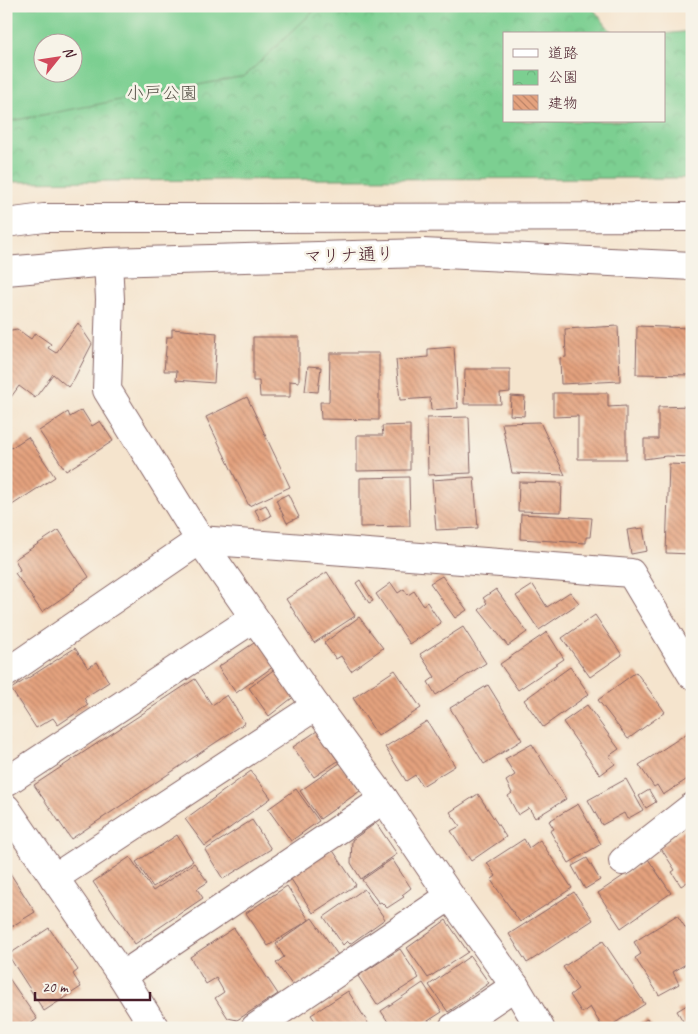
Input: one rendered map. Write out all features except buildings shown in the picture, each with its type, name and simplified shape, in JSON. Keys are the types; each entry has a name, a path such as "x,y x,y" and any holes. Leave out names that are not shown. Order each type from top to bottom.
{"street":[{"name":"マリナ通り","path":"6,223 44,218 692,217"},
{"name":"マリナ通り","path":"6,270 108,262 423,253 692,266"},
{"path":"108,262 110,299 107,390 200,540 515,986 540,1028"},
{"path":"6,673 200,540 631,573 692,675"},
{"path":"6,782 254,618"},
{"path":"54,878 316,706"},
{"path":"122,976 384,799"},
{"path":"623,861 692,807"},
{"path":"6,808 122,976 144,1024"},
{"path":"255,1028 450,896"},
{"path":"453,1028 515,986"}],"green space":[{"name":"小戸公園","path":"6,6 591,6 611,32 503,32 503,122 666,122 666,34 692,31 692,178 6,182"},
{"path":"6,6 319,6 245,76 6,122"}]}
